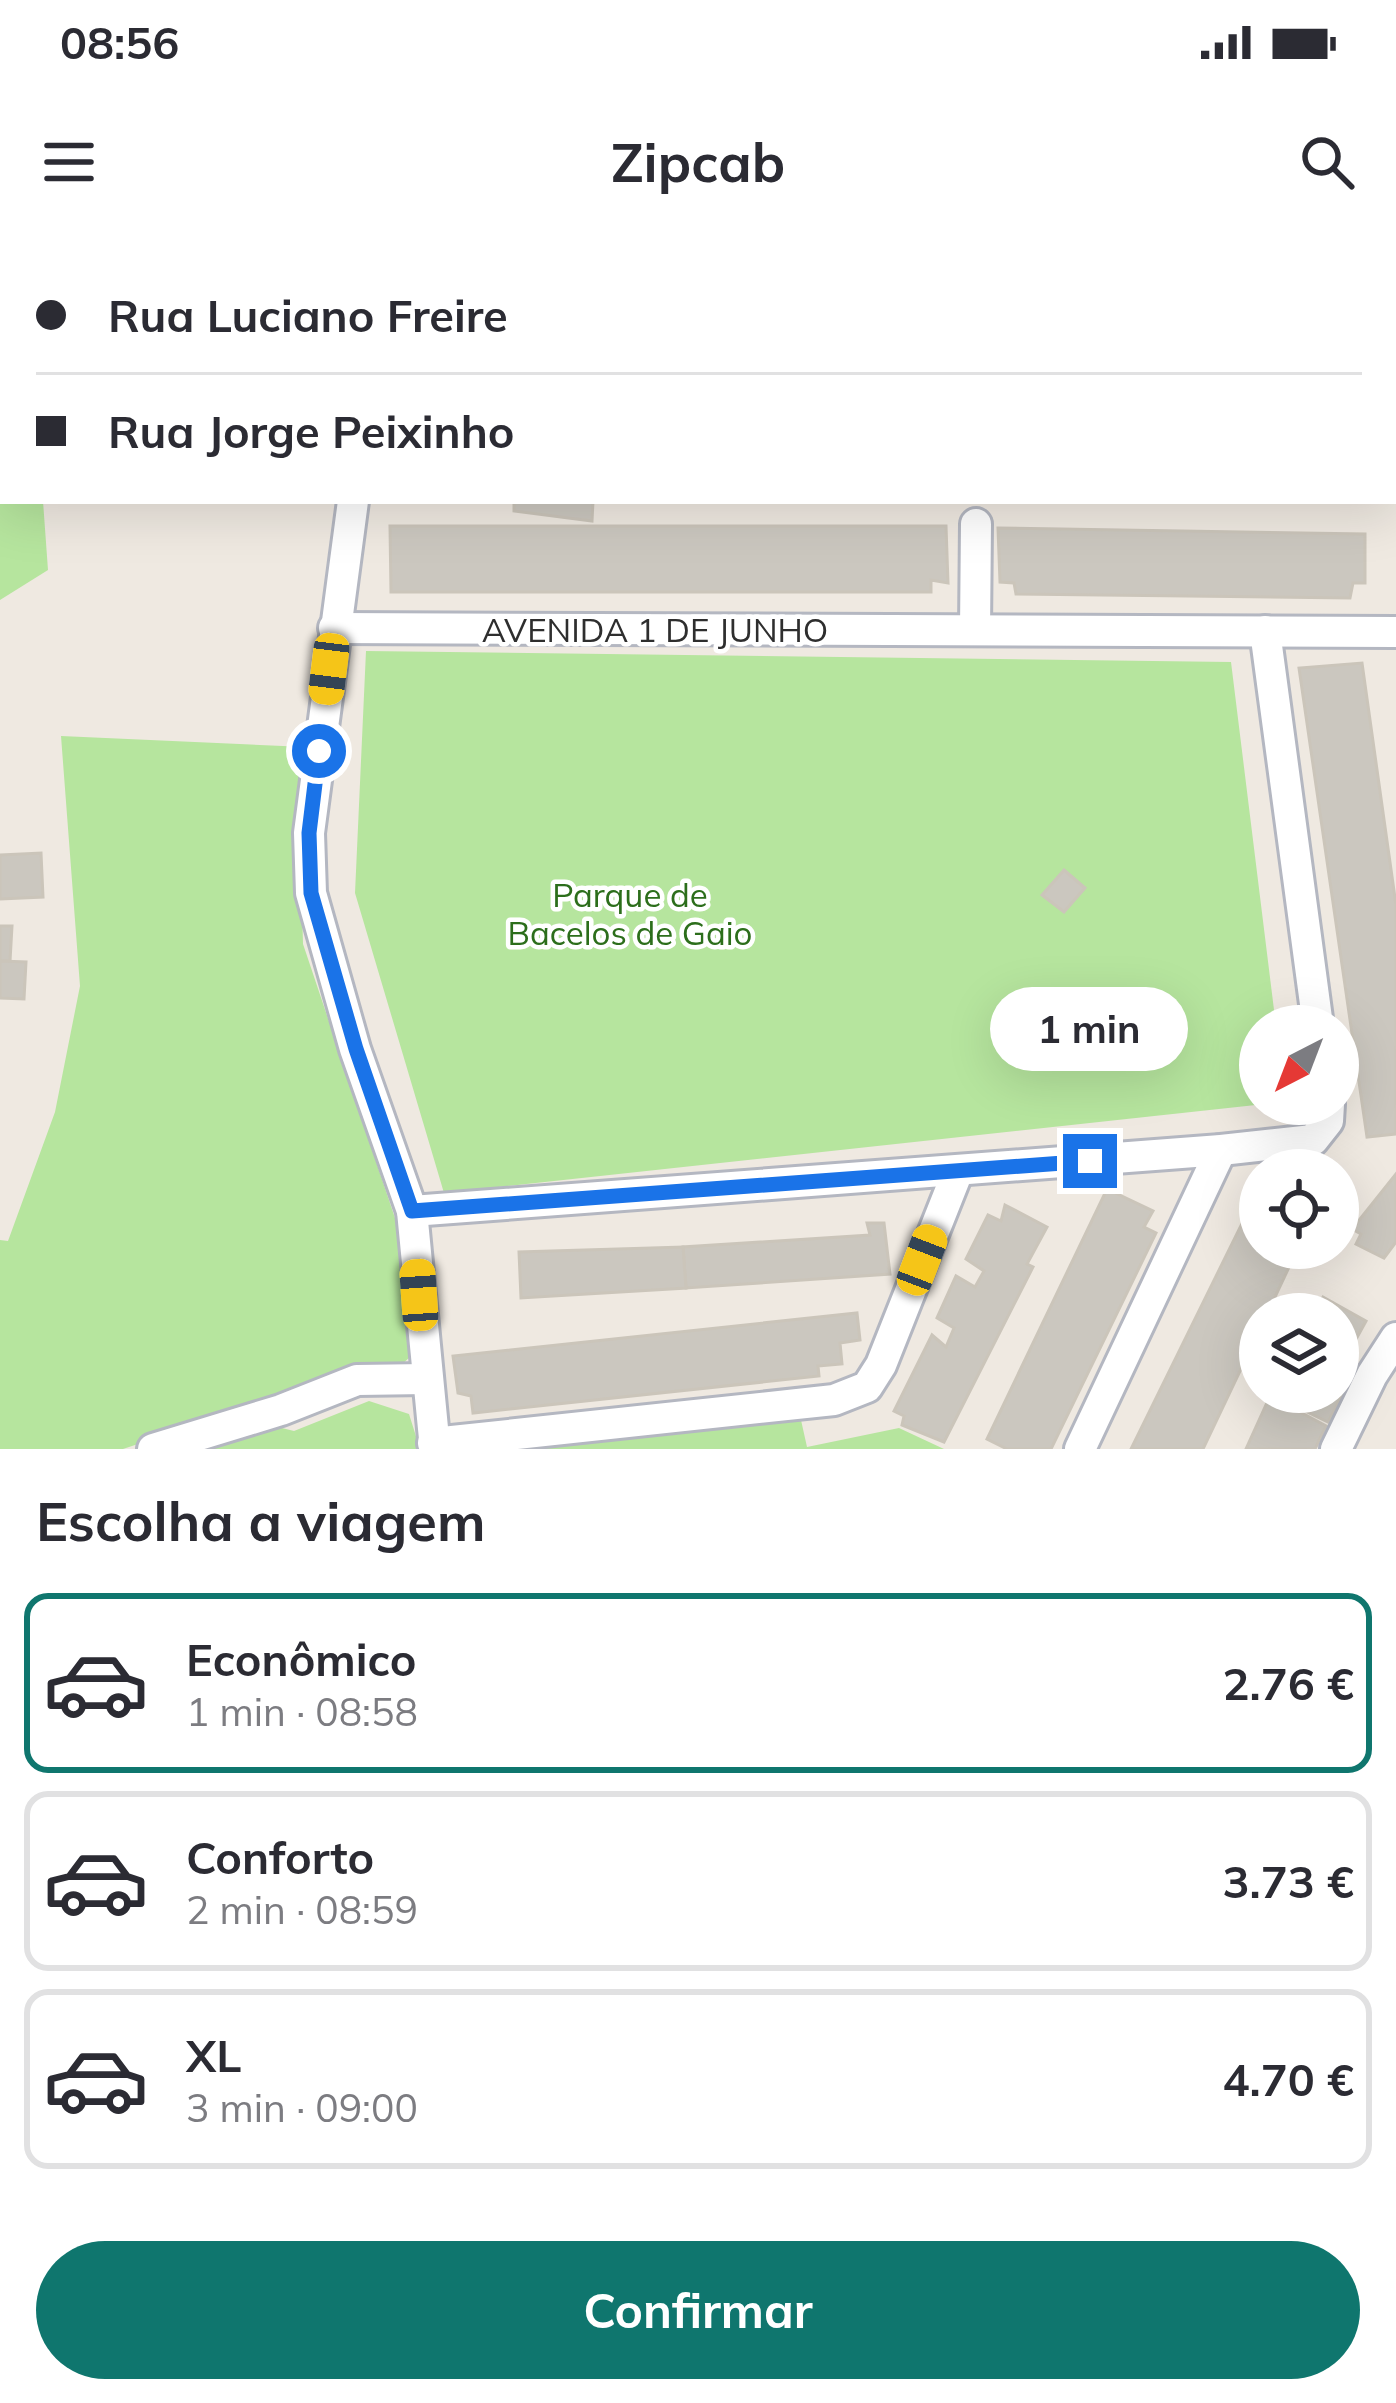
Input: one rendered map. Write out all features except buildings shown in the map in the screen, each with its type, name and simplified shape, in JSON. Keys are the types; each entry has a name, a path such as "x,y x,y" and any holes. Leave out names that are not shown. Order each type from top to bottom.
{"street":[{"path":"353,504 309,833 311,893 356,1049 412,1211 435,1446 834,1400 867,1387 881,1365 958,1171"},
{"path":"975,630 976,524"},
{"name":"AVENIDA 1 DE JUNHO","path":"334,628 1396,632"},
{"path":"1265,631 1315,1005"},
{"path":"412,1211 1220,1150 1313,1140 1324,1125"},
{"path":"1080,1449 1220,1150"},
{"path":"1336,1449 1372,1375 1396,1339"},
{"path":"153,1449 281,1411 357,1380 426,1379"}],"green space":[{"path":"0,504 43,504 48,570 0,600"},
{"name":"Parque de Bacelos de Gaio","path":"366,651 1231,662 1273,1005 1239,1005 1239,1107 444,1193 355,893"},
{"path":"61,736 306,747 299,798 303,944 396,1221 411,1356 400,1366 369,1367 123,1449 0,1449 0,1240 8,1241 55,1112 80,986"},
{"path":"369,1401 409,1414 420,1449 196,1449 274,1426 294,1431"},
{"path":"801,1420 807,1447 899,1428 944,1449 534,1449 535,1441"}],"route":[{"path":"319,751 309,833 311,893 356,1049 412,1211 1090,1161"}]}
